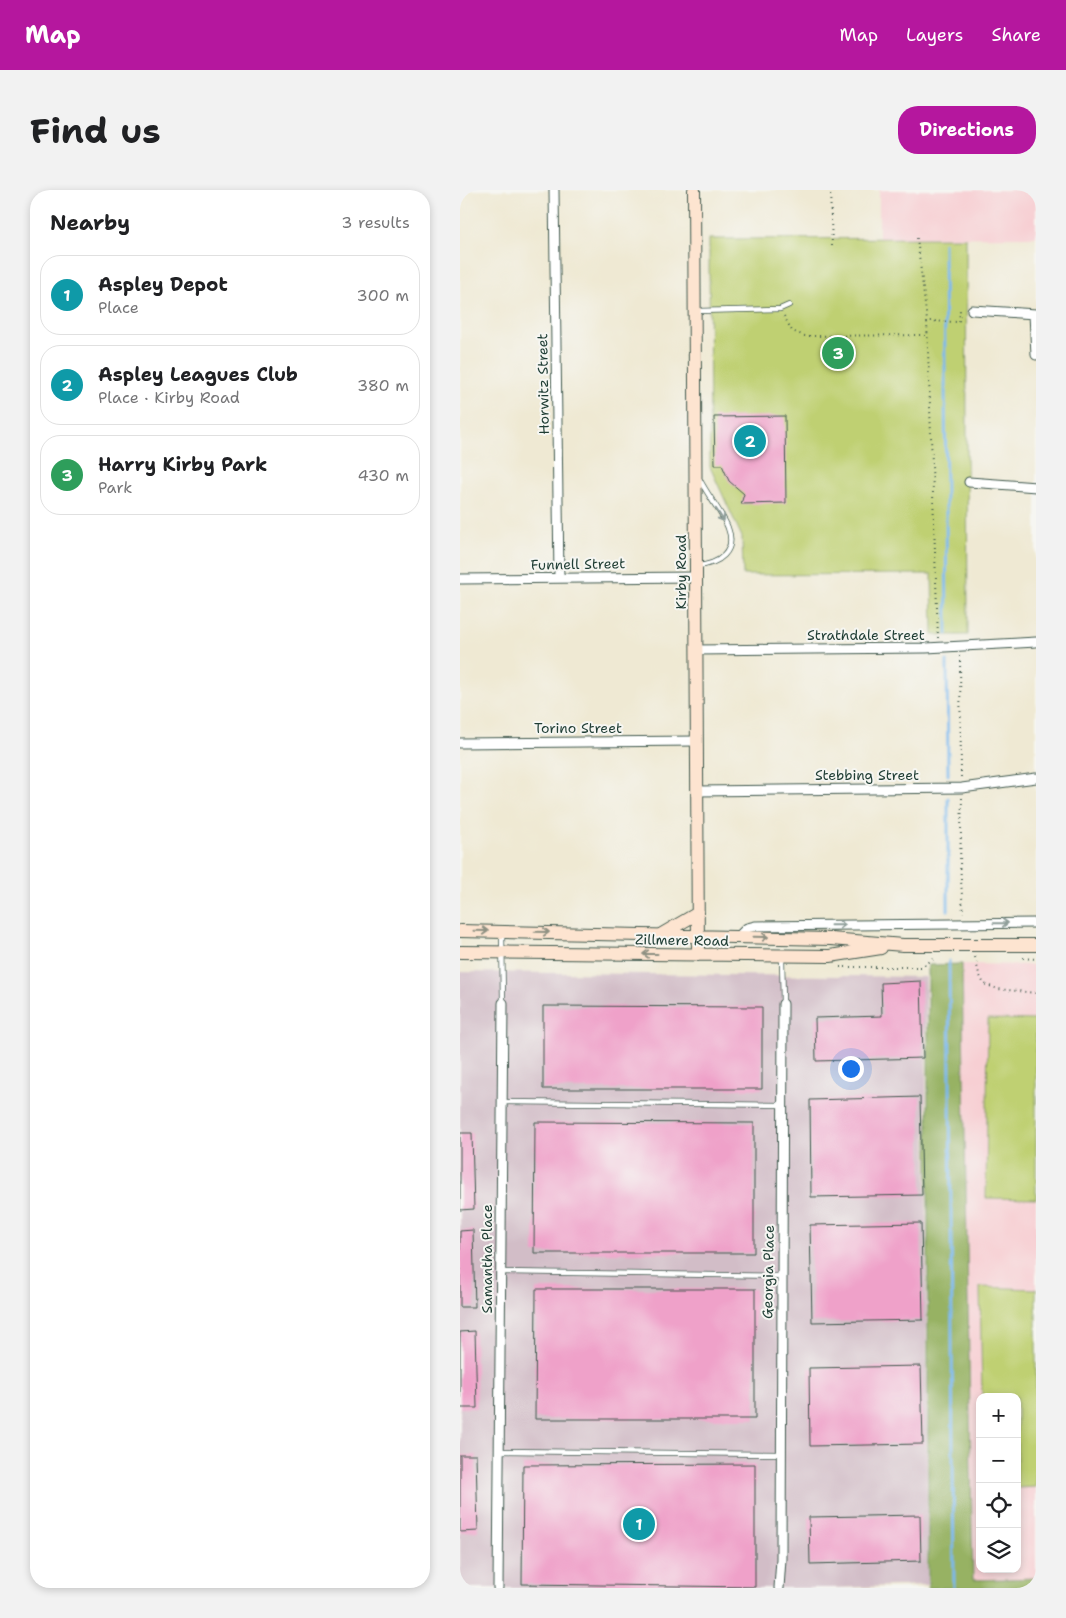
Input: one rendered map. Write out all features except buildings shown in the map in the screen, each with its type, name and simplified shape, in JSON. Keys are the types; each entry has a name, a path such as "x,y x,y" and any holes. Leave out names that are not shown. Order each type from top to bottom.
{"main road":[{"name":"Kirby Road","path":"694,190 698,955"},
{"path":"662,934 698,914"},
{"name":"Zillmere Road","path":"460,930 831,939 903,945 1036,945"},
{"name":"Zillmere Road","path":"460,952 830,956 903,945"}],"street":[{"name":"Horwitz Street","path":"554,190 559,578"},
{"path":"972,310 1035,314 1036,355"},
{"path":"969,482 1036,487"},
{"name":"Funnell Street","path":"460,579 559,578 696,571"},
{"name":"Strathdale Street","path":"696,650 960,647 1036,642"},
{"name":"Torino Street","path":"460,743 696,741"},
{"name":"Stebbing Street","path":"697,791 962,788 1036,778"},
{"name":"Zillmere Road","path":"738,937 747,928 755,926 1036,923"},
{"name":"Samantha Place","path":"498,1588 503,1003"},
{"name":"Georgia Place","path":"779,1588 783,1004"}],"lane":[{"path":"694,310 780,309 789,305"},
{"path":"695,473 728,527 730,539 727,553 720,561 696,571"},
{"name":"Samantha Place","path":"502,931 503,1003"},
{"name":"Georgia Place","path":"782,956 783,1004"},
{"path":"502,1102 783,1105"},
{"path":"500,1272 782,1276"},
{"path":"499,1451 780,1454"}],"path":[{"path":"830,190 832,246"},
{"path":"918,238 929,335 937,638 944,638"},
{"path":"780,309 792,330 805,336 929,335"},
{"path":"927,321 958,322 960,310 972,310"},
{"path":"960,647 962,788 960,862 963,918"},
{"path":"976,955 977,967 984,984 998,988 1036,993"}],"shaded area":[{"path":"879,190 1036,190 1036,237 879,238"},
{"path":"962,964 1036,965 1036,1578 973,1580"},
{"path":"460,972 926,977 927,1585 830,1588 460,1588"}],"green space":[{"path":"966,238 968,635 933,635 932,574 743,575 742,537 710,467 709,239"},
{"path":"962,964 973,1580 1036,1578 1036,1588 928,1588 928,965"},
{"path":"988,1019 1036,1020 1036,1199 986,1198"},
{"path":"980,1287 1036,1289 1036,1487 1021,1488 1021,1393 982,1393"}],"waterway":[{"path":"944,243 947,634"},
{"path":"947,661 948,775"},
{"path":"948,798 948,910"},
{"path":"949,961 954,1588"}],"place":[{"name":"Harry Kirby Park","path":"838,353"},
{"name":"Aspley Leagues Club","path":"750,441"},
{"name":"Aspley Depot","path":"639,1524"}]}
